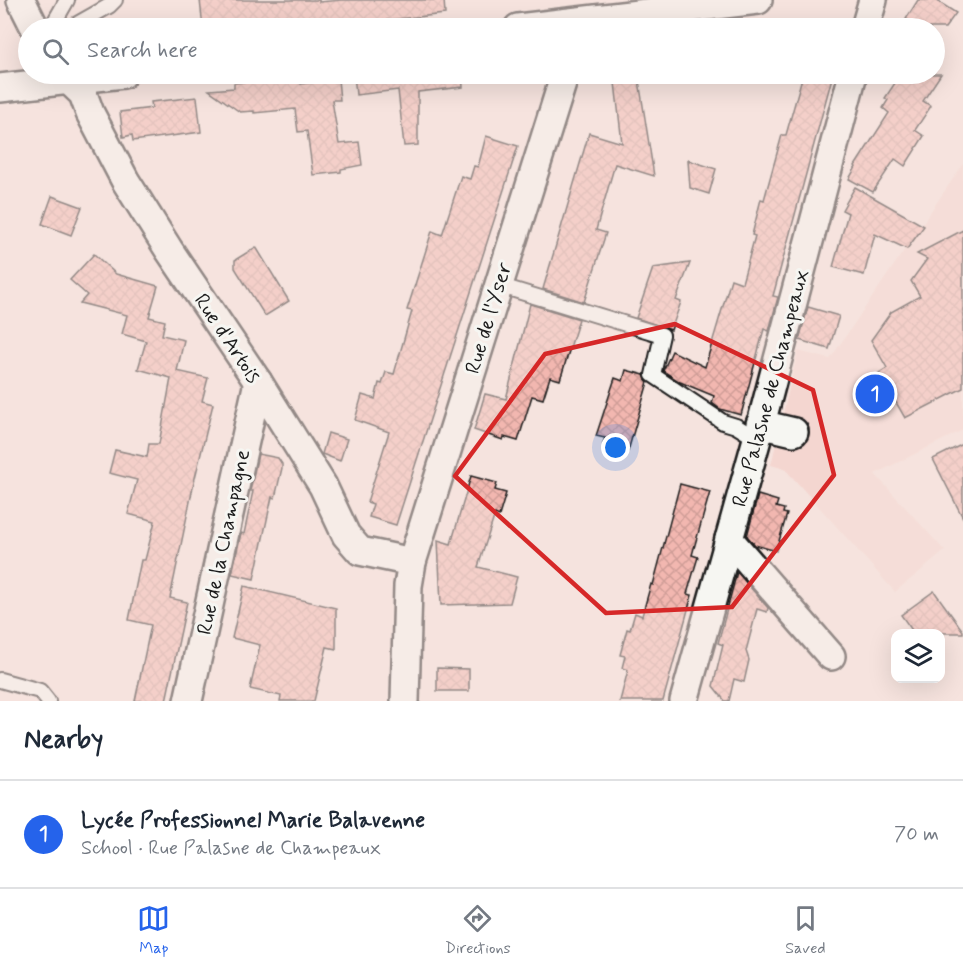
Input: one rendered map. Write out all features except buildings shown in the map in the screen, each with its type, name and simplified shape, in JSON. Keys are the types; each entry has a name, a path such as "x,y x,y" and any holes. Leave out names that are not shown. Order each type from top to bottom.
{"street":[{"path":"21,0 30,18"},
{"path":"569,17 758,0"},
{"path":"868,18 873,0"},
{"path":"0,88 24,84"},
{"name":"Rue d'Artois","path":"72,84 83,94 90,113 125,180 258,382 323,486 346,535 360,551 412,562"},
{"name":"Rue de l'Yser","path":"412,562 562,84"},
{"name":"Rue Palasne de Champeaux","path":"684,701 851,84"},
{"name":"Rue de la Champagne","path":"188,701 258,382"},
{"path":"759,431 794,432"},
{"path":"729,539 831,656"},
{"path":"405,701 408,586 412,562"}],"lane":[{"path":"57,18 67,0"},
{"path":"88,18 115,0"},
{"path":"498,285 662,335 653,375 723,422 759,431"},
{"path":"0,680 40,692 48,701"}],"highlighted area":[{"path":"675,324 813,390 834,475 732,607 606,613 455,476 545,354"}],"shaded area":[{"path":"963,164 963,430 875,474 945,551 895,592 785,469 771,465 798,351 830,359"}],"place":[{"name":"Lycée Professionnel Marie Balavenne","path":"875,394"}]}
